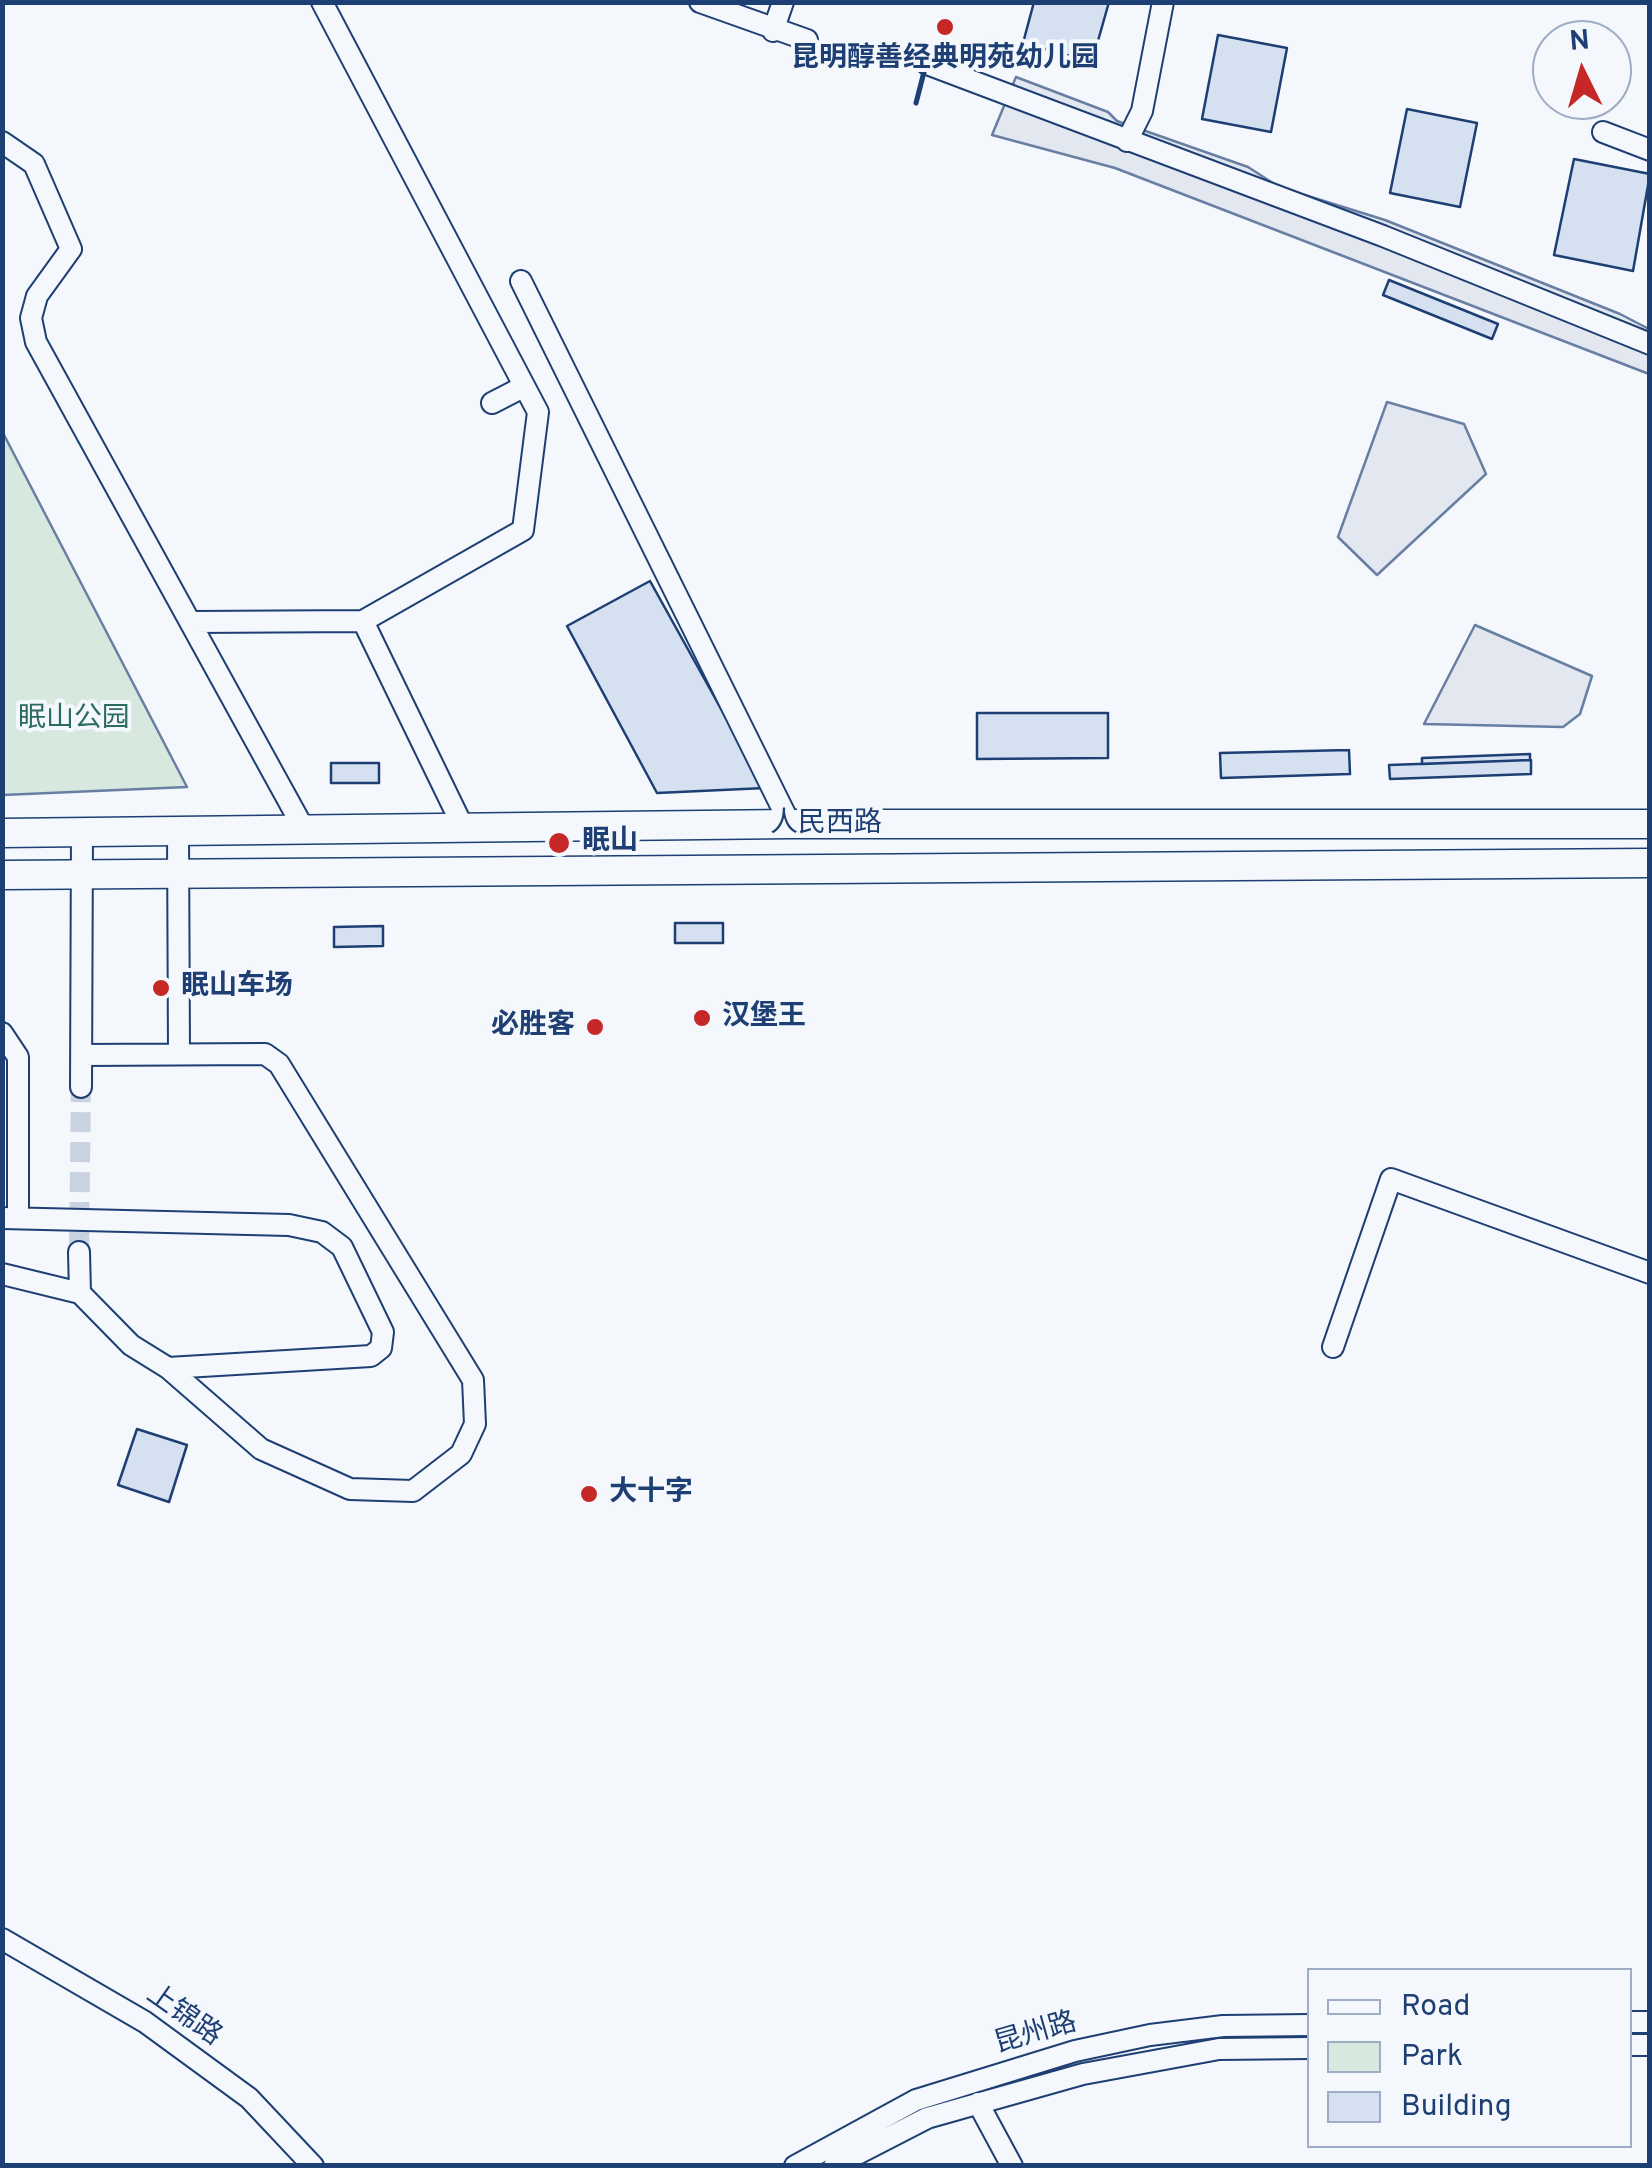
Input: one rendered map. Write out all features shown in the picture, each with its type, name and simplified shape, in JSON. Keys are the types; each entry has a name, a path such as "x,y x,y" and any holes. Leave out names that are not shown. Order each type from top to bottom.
{"main road":[{"name":"人民西路","path":"2,833 790,824 1650,824"},
{"name":"人民西路","path":"2,875 1650,863"}],"street":[{"path":"193,622 363,621 523,530 538,412 322,2"},
{"path":"700,2 773,31"},
{"path":"773,31 784,2"},
{"path":"1127,141 1142,111 1163,2"},
{"path":"773,31 770,27 807,40"},
{"path":"944,48 948,61 969,80"},
{"path":"926,64 1382,236 1650,344"},
{"path":"1603,132 1650,150"},
{"path":"2,142 34,164 71,249 37,296 31,318 36,342 193,622 304,831"},
{"path":"521,281 790,824"},
{"path":"492,403 523,387"},
{"path":"363,621 464,829"},
{"path":"178,831 179,1054"},
{"path":"81,1087 82,832"},
{"path":"2,1033 18,1057 10,1218 289,1225 322,1232 342,1247 383,1332 381,1348 371,1356 168,1368"},
{"path":"2,1274 80,1292 132,1345 168,1368 260,1449 350,1489 413,1491 461,1454 475,1424 472,1380 279,1064 266,1054 82,1055"},
{"path":"1332,1346 1391,1179 1650,1273"},
{"path":"80,1252 80,1292"},
{"name":"上锦路","path":"5,1944 145,2022 234,2087 313,2166"},
{"name":"昆州路","path":"795,2166 916,2100 1075,2051 1150,2034 1223,2026 1307,2025"},
{"name":"昆州路","path":"834,2166 927,2118 1155,2058 1218,2049 1307,2048"},
{"path":"978,2103 1012,2166"}],"green space":[{"name":"眠山公园","path":"3,433 187,787 3,795"}],"shaded area":[{"path":"1016,77 1108,112 1117,121 1248,167 1279,187 1385,220 1620,314 1649,329 1649,374 1115,168 992,135"},
{"path":"1387,402 1464,424 1486,474 1377,575 1338,537"},
{"path":"1475,625 1592,676 1580,714 1563,727 1424,724"}],"building":[{"path":"1034,2 1109,2 1092,62 1023,43"},
{"path":"1218,35 1287,48 1271,132 1202,119"},
{"path":"1407,109 1477,123 1460,207 1390,193"},
{"path":"1574,159 1650,174 1633,271 1554,255"},
{"path":"1389,280 1498,324 1492,339 1383,295"},
{"path":"650,581 765,788 657,793 567,626"},
{"path":"977,713 1108,713 1108,758 977,759"},
{"path":"1349,750 1350,774 1221,778 1220,753"},
{"path":"1530,754 1530,760 1422,764 1422,758"},
{"path":"1531,760 1531,774 1390,779 1389,765"},
{"path":"331,763 379,763 379,783 331,783"},
{"path":"675,923 723,923 723,943 675,943"},
{"path":"383,926 383,946 334,947 334,927"},
{"path":"137,1429 187,1445 169,1502 118,1485"}],"tunnel":[{"path":"79,1252 81,1087"}],"wall":[{"path":"916,103 931,45"}],"place":[{"name":"昆明醇善经典明苑幼儿园","path":"945,27"},
{"name":"眠山","path":"559,843"},
{"name":"眠山车场","path":"161,988"},
{"name":"汉堡王","path":"702,1018"},
{"name":"必胜客","path":"595,1027"},
{"name":"大十字","path":"589,1494"}]}
